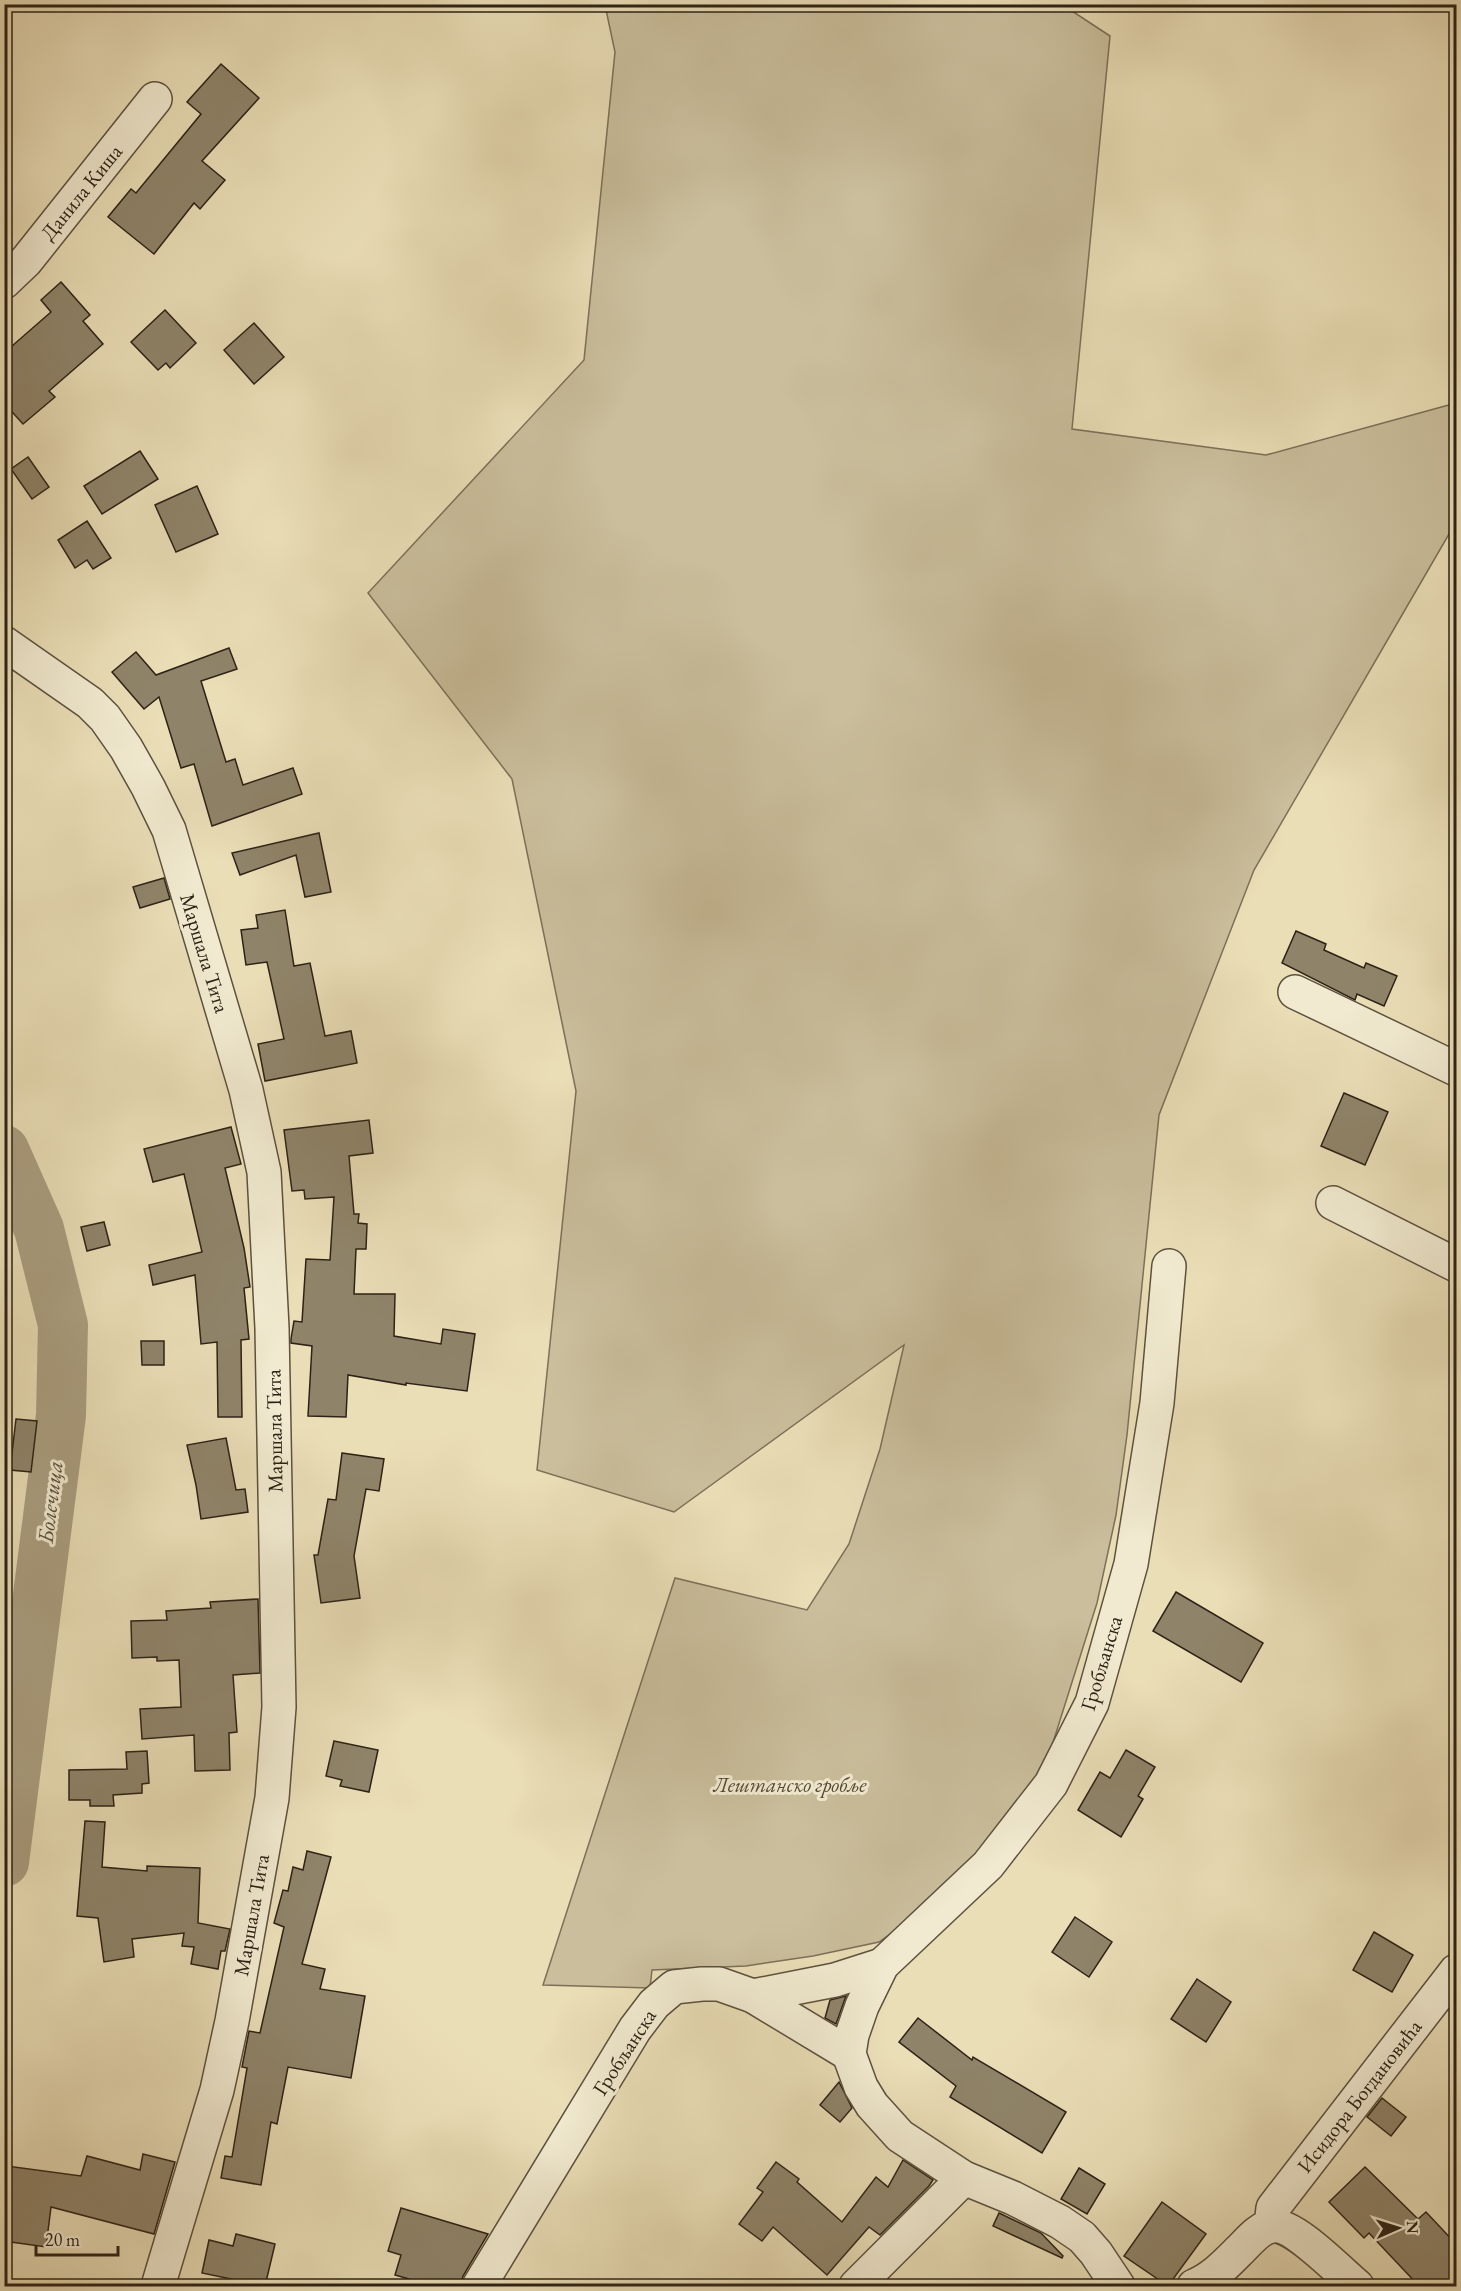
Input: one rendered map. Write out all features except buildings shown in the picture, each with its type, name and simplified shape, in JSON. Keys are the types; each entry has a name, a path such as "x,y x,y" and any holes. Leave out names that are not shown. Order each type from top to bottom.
{"street":[{"name":"Данила Киша","path":"4,282 26,261 155,99"},
{"name":"Маршала Тита","path":"4,644 90,703 105,718 119,738 148,787 169,831 176,853 246,1090 264,1172 272,1340 279,1707 277,1743 270,1809 232,2021 217,2091 158,2286"},
{"path":"1295,992 1456,1069"},
{"path":"1333,1203 1456,1265"},
{"name":"Гробљанска","path":"479,2286 635,2029 654,2004 674,1988 719,1984 753,1996 849,2054 852,2036 862,2006 882,1965 988,1865 1051,1784 1092,1703 1131,1564 1157,1403 1169,1266"},
{"path":"753,1996 835,1980 882,1965"},
{"name":"Исидора Богдановића","path":"1271,2226 1273,2208 1456,1971"},
{"path":"849,2054 856,2075 872,2105 900,2136 964,2178 1013,2198 1060,2222 1082,2237 1096,2253 1118,2286"},
{"path":"856,2286 964,2178"},
{"path":"1194,2286 1219,2271 1262,2230 1271,2226 1287,2227 1357,2286"}],"green space":[{"name":"Лештанско гробље","path":"605,5 1063,5 1110,36 1072,429 1266,455 1456,403 1456,522 1254,870 1159,1115 1127,1435 1116,1515 1097,1603 1044,1771 1017,1817 933,1903 879,1942 813,1956 746,1966 652,1970 650,1988 543,1985 675,1578 807,1610 849,1544 880,1449 904,1345 674,1512 537,1470 576,1091 512,779 368,593 584,360 615,52"}],"waterway":[{"name":"Болечица","path":"4,1150 39,1229 63,1325 61,1415 4,1862"}]}
